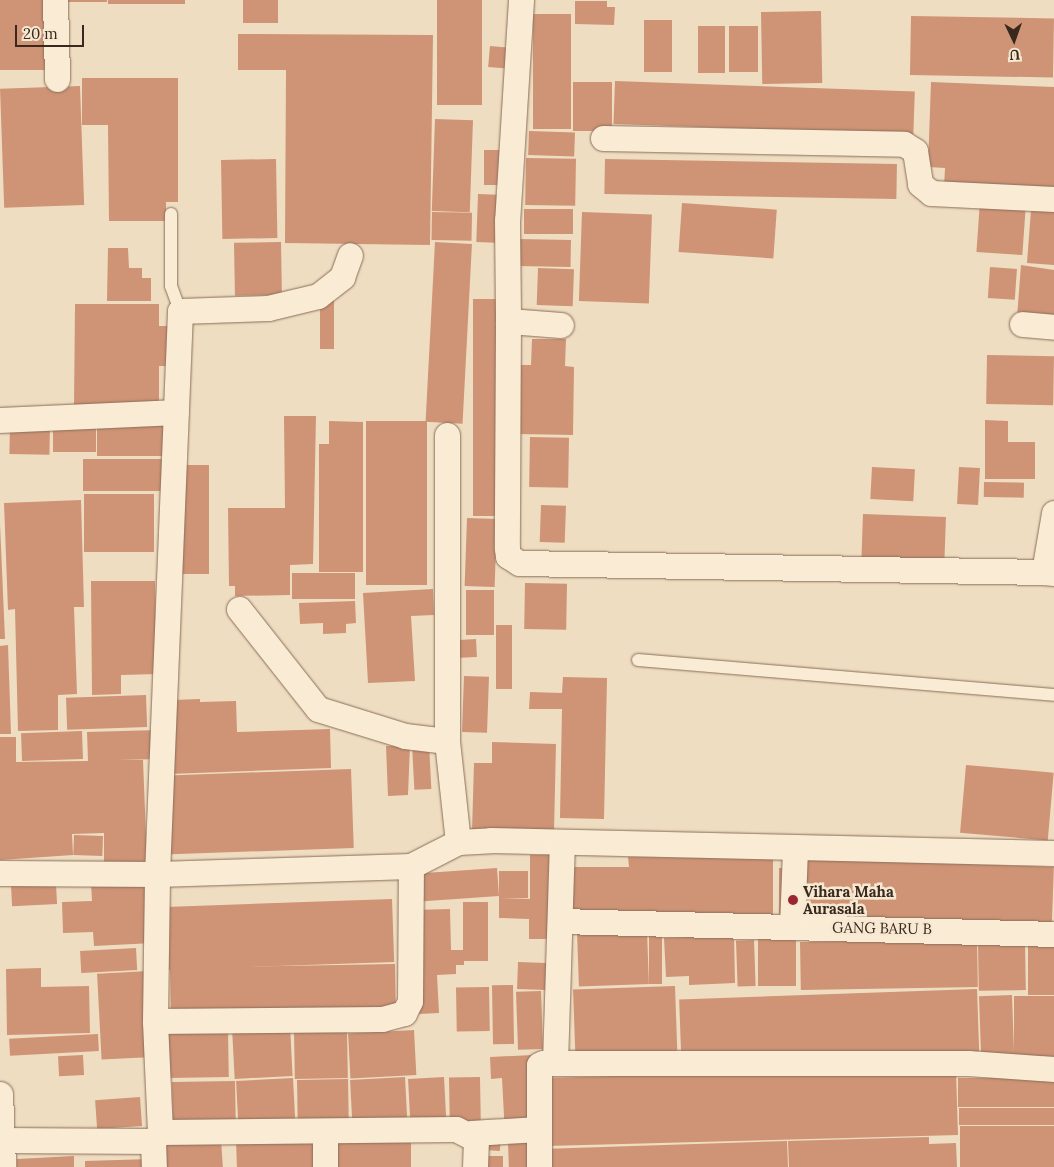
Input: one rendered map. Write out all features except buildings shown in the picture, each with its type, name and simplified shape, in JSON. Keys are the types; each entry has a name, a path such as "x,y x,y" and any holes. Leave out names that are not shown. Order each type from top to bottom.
{"street":[{"path":"56,0 57,79"},
{"path":"521,0 507,220 508,556 519,563 1049,573 1054,513"},
{"path":"603,138 904,144 914,151 920,184 931,193 1054,199"},
{"path":"154,1167 157,1136 155,1021 157,874 180,311 268,308 318,296 342,277 350,255"},
{"path":"508,321 561,325"},
{"path":"1022,324 1054,327"},
{"path":"0,420 176,412"},
{"path":"448,436 447,741 458,842"},
{"path":"239,609 318,709 405,736 447,741"},
{"path":"0,874 157,874 411,866 458,842 562,842 1054,853"},
{"path":"555,1063 562,842"},
{"path":"792,927 795,848"},
{"path":"155,1021 382,1019 404,1013 410,1001 411,866"},
{"name":"GANG BARU B","path":"560,921 1054,934"},
{"path":"539,1167 539,1065 555,1063 968,1062 1054,1069"},
{"path":"0,1094 2,1167"},
{"path":"1,1140 456,1129 471,1133 538,1129"},
{"path":"325,1132 325,1167"},
{"path":"471,1133 476,1139 476,1167"}],"lane":[{"path":"171,214 171,286 180,311"},
{"path":"638,660 1054,694"}],"place":[{"name":"Vihara Maha Aurasala","path":"793,900"}]}
